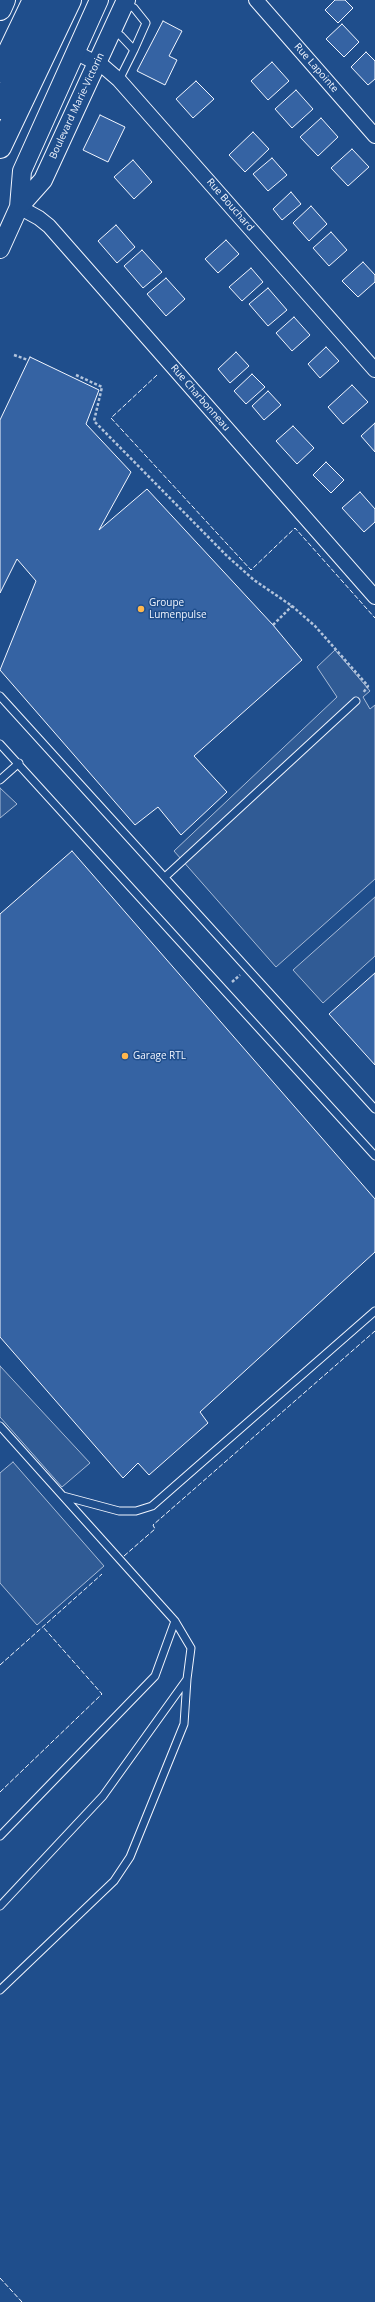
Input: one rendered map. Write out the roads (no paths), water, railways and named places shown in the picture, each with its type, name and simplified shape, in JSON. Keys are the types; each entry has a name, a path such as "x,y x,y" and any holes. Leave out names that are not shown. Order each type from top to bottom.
{"highway":[{"path":"0,9 4,0"},
{"path":"0,71 34,0"},
{"path":"0,108 52,0"},
{"path":"0,147 70,0"}],"street":[{"name":"Boulevard Marie-Victorin","path":"19,207 22,171 100,0"},
{"name":"Rue Lapointe","path":"256,0 375,136"},
{"name":"Boulevard Marie-Victorin","path":"0,249 19,207 42,180 125,2"},
{"name":"Rue Bouchard","path":"75,52 97,63 119,80 375,370"},
{"name":"Rue Charbonneau","path":"19,207 39,218 49,226 375,597"}],"lane":[{"path":"119,80 146,23 134,8 125,2"},
{"path":"112,30 121,36 134,50"},
{"path":"0,696 375,1109"},
{"path":"165,877 356,701"},
{"path":"0,744 375,1156"},
{"path":"0,780 18,763"},
{"path":"63,1496 119,1511 136,1510 152,1506 375,1311"},
{"path":"0,1426 175,1621 191,1648 184,1724 130,1857 114,1881 0,1990"},
{"path":"0,1836 155,1676 175,1621"},
{"path":"0,1906 103,1796 187,1679"}],"place":[{"name":"Groupe Lumenpulse","path":"141,609"},
{"name":"Garage RTL","path":"125,1056"}]}
